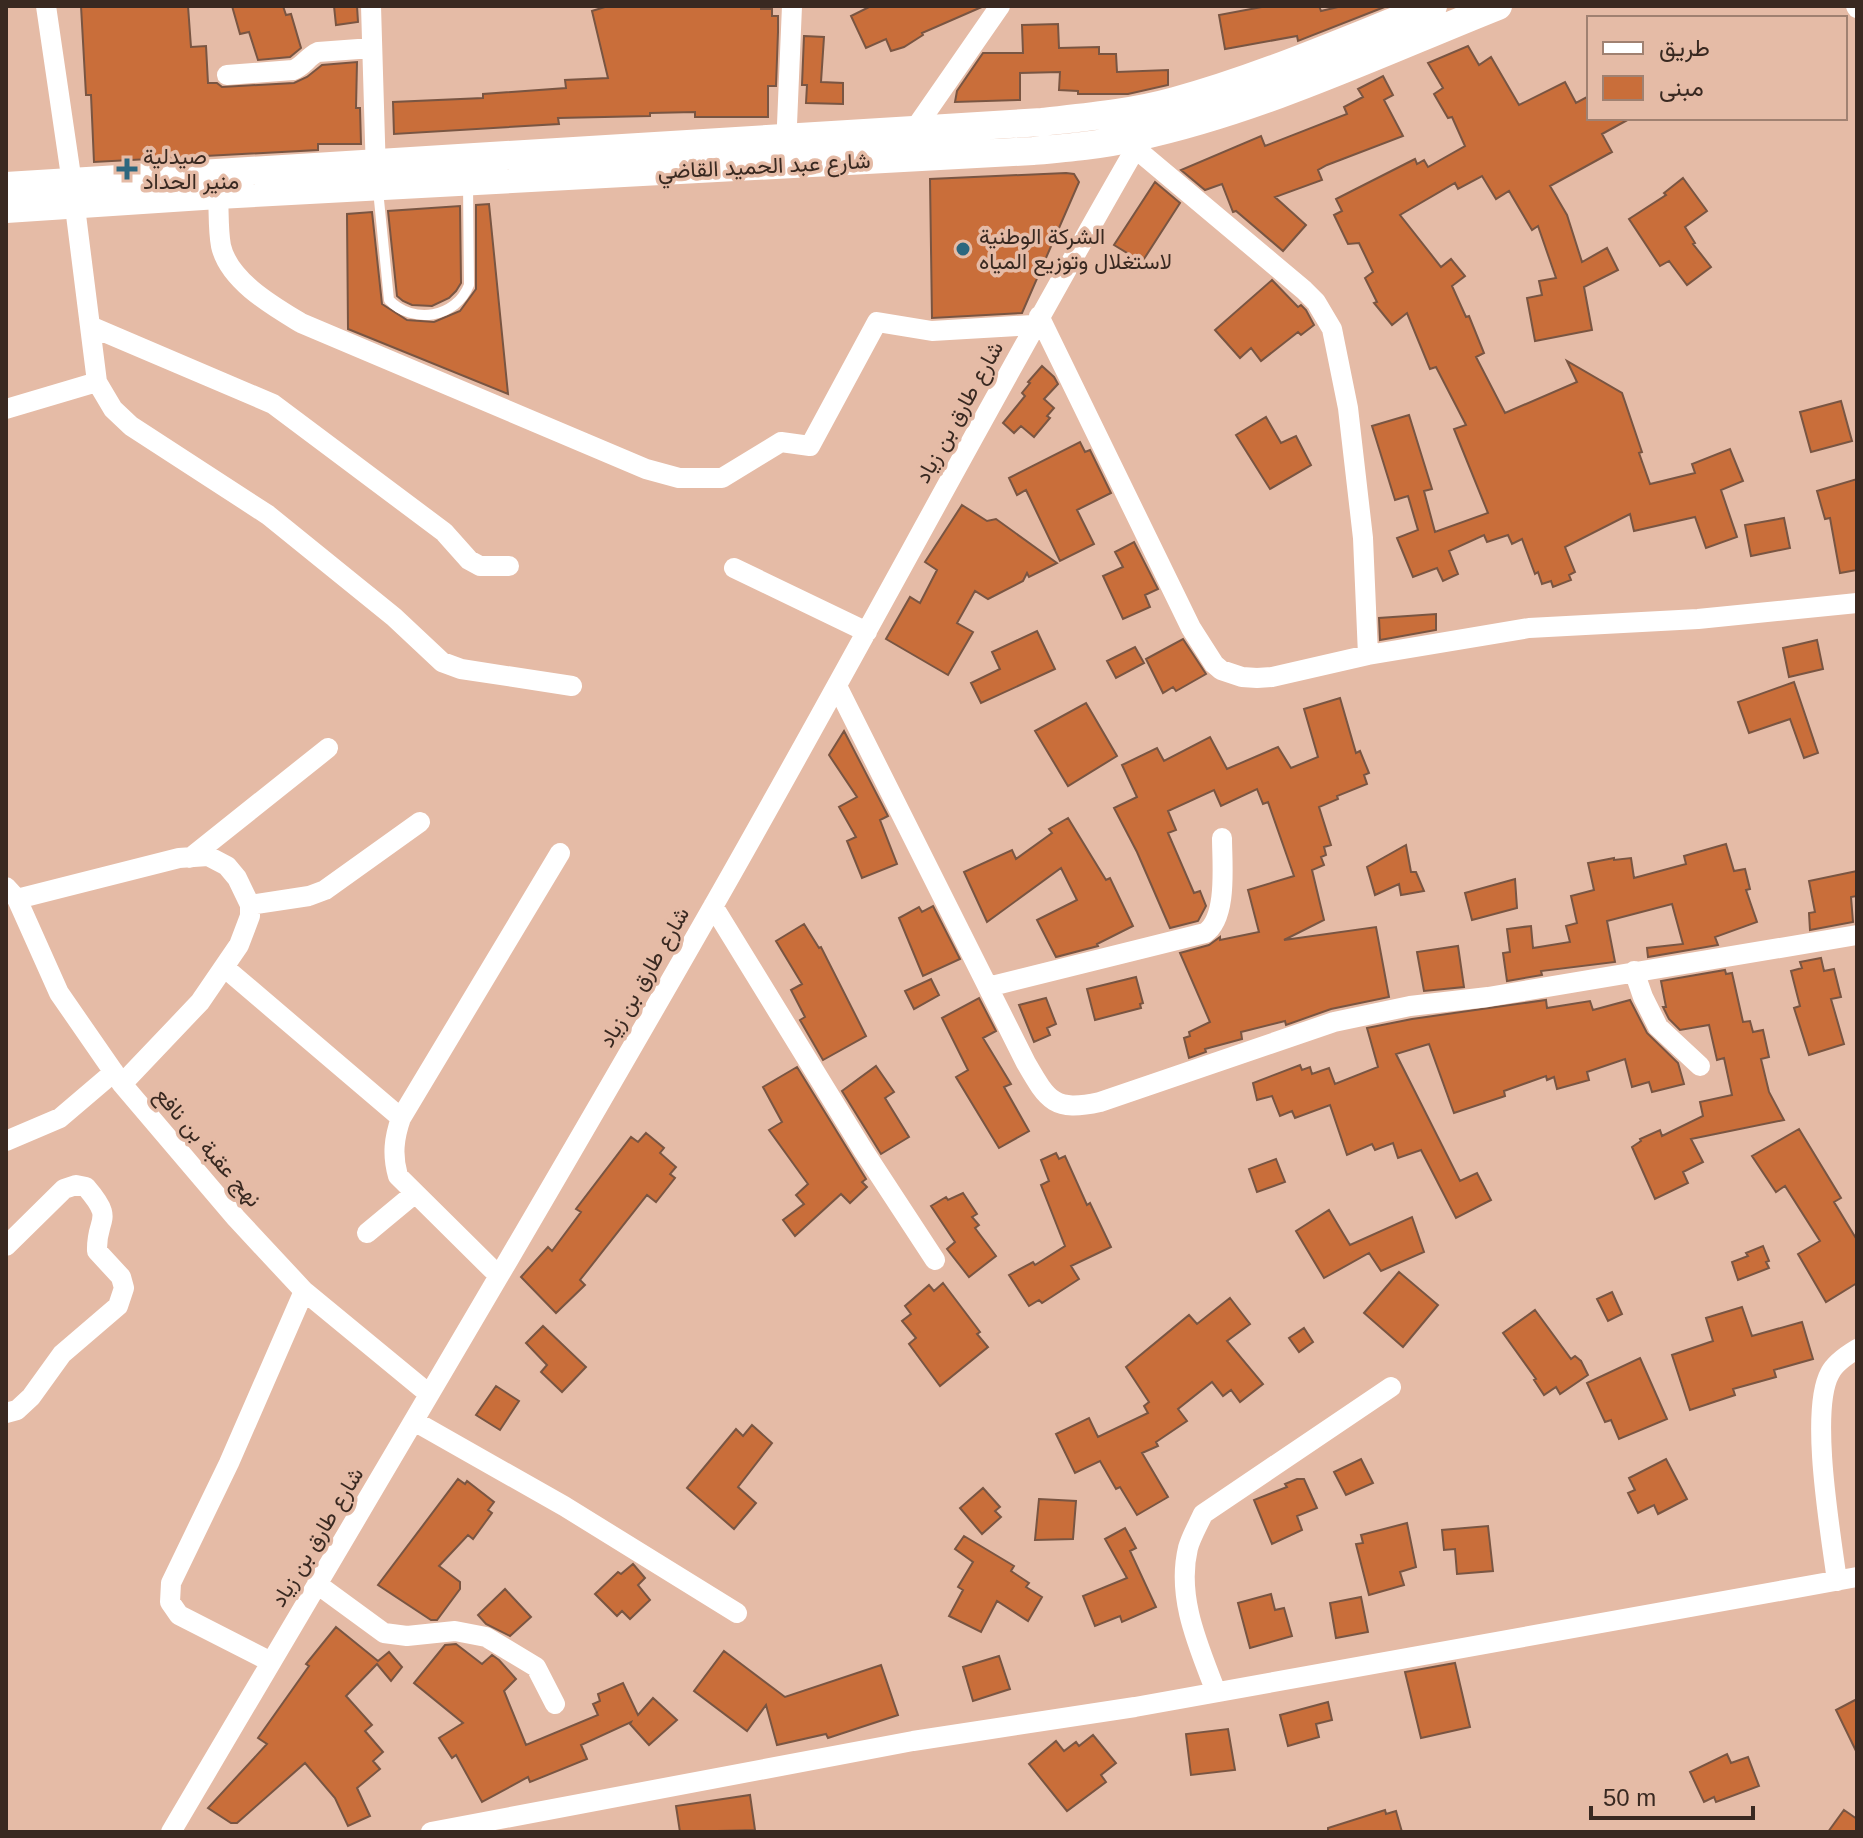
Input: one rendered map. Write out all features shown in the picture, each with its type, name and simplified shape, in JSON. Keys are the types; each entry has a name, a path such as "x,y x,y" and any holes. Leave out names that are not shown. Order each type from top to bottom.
{"main road":[{"name":"شارع عبد الحميد القاضي","path":"6,186 73,194 218,195 376,175 468,181 786,151 914,130 1042,122 1174,102 1433,6"},
{"name":"شارع عبد الحميد القاضي","path":"6,209 73,194 376,175 786,151 1033,151 1137,142 1263,99 1498,6"}],"street":[{"path":"46,6 97,382 113,409 131,426 268,515 394,617 437,659 461,669 572,686"},
{"path":"371,6 376,175"},
{"path":"786,151 792,6"},
{"path":"914,130 1000,6"},
{"path":"227,75 293,70 300,68 311,55 318,52 372,48"},
{"path":"1137,108 1137,142 1310,296 1325,314 1332,329 1348,408 1360,498 1368,655"},
{"name":"شارع طارق بن زياد","path":"171,1832 713,906 1137,142"},
{"path":"218,195 221,246 227,260 238,276 280,311 301,323 632,463 679,478 722,478 781,442 810,446 877,322 932,331 1036,321 1191,628 1214,664 1221,670 1242,677 1272,677 1368,655 1529,628 1698,619 1857,603"},
{"path":"90,326 273,404 444,532 469,560 480,566 509,566"},
{"path":"6,409 97,382"},
{"path":"734,568 867,632"},
{"path":"837,686 1026,1063 1045,1094 1053,1102 1064,1106 1078,1107 1100,1102 1346,1019 1410,1006 1488,997 1857,935"},
{"path":"190,858 328,748"},
{"path":"250,905 309,896 325,890 420,822"},
{"path":"988,987 1205,933 1214,925 1219,912 1222,838"},
{"path":"498,1275 398,1176 394,1164 394,1139 401,1118 560,853"},
{"path":"6,1141 60,1118 118,1078 200,1002 225,968 247,927 250,905 237,878 227,866 208,856 12,893"},
{"name":"نهج عقبة بن نافع","path":"12,893 59,993 118,1078 227,1207 304,1291 429,1394"},
{"path":"713,906 863,1150 935,1260"},
{"path":"225,968 401,1118"},
{"path":"1634,971 1658,1027 1700,1066"},
{"path":"6,1246 64,1189 76,1185 86,1187 103,1211 97,1251 121,1277 124,1288 118,1306 62,1354 31,1397 17,1410 6,1413"},
{"path":"367,1233 414,1194"},
{"path":"271,1662 179,1615 170,1602 171,1583 229,1463 304,1291"},
{"path":"431,1832 913,1741 1216,1692 1847,1579 1820,1427 1822,1394 1830,1371 1857,1349"},
{"path":"1216,1692 1192,1626 1184,1581 1188,1547 1203,1514 1391,1387"},
{"path":"414,1421 564,1506 737,1613"},
{"path":"317,1584 384,1633 407,1636 455,1631 486,1637 536,1667 555,1704"}],"lane":[{"path":"376,175 389,300 399,310 417,316 453,308 463,300 469,285 468,181"}],"building":[{"path":"81,6 188,6 191,47 206,46 208,83 217,83 222,87 294,83 322,65 357,62 356,108 360,108 361,144 318,144 318,150 94,162 91,95 86,95"},
{"path":"232,6 283,6 286,15 291,14 301,48 290,57 258,60 249,32 240,34"},
{"path":"334,6 357,6 358,22 336,25"},
{"path":"608,6 761,6 761,9 772,9 772,16 778,16 776,86 768,86 768,117 695,117 695,112 650,113 650,116 558,118 559,124 394,134 393,102 483,98 483,94 566,88 565,80 608,78 592,11"},
{"path":"871,6 984,6 922,33 904,47 891,51 886,39 866,48 851,16"},
{"path":"1267,6 1319,6 1321,11 1342,6 1387,6 1298,41 1297,36 1225,49 1219,15"},
{"path":"1058,24 1059,48 1099,47 1099,54 1116,54 1117,72 1168,70 1168,85 1128,94 1078,94 1078,91 1059,90 1060,72 1020,73 1020,100 955,102 957,91 983,53 1023,53 1022,25"},
{"path":"804,36 824,37 821,82 843,83 843,104 806,103 807,85 802,85"},
{"path":"1468,46 1479,65 1491,57 1519,105 1565,82 1576,103 1587,97 1587,120 1627,120 1602,134 1612,152 1550,186 1567,215 1582,262 1607,248 1618,270 1584,287 1592,330 1535,341 1527,298 1542,295 1539,281 1556,278 1538,226 1532,230 1509,191 1496,199 1482,176 1458,189 1455,183 1400,215 1441,267 1451,259 1465,276 1452,286 1466,317 1469,316 1484,353 1476,357 1505,413 1577,382 1567,361 1622,393 1650,484 1695,473 1692,464 1730,449 1743,481 1721,490 1737,537 1706,548 1695,517 1634,531 1630,514 1565,547 1575,572 1569,575 1571,580 1553,587 1551,581 1542,584 1538,572 1535,574 1522,539 1512,544 1508,535 1487,542 1484,535 1449,551 1458,574 1443,581 1437,568 1413,577 1397,538 1418,530 1408,496 1395,500 1372,426 1409,415 1432,489 1424,491 1435,532 1488,513 1454,429 1466,425 1436,367 1430,369 1407,313 1392,325 1374,303 1377,302 1365,278 1373,272 1359,243 1348,244 1334,215 1342,211 1336,199 1415,159 1417,164 1424,160 1428,167 1465,146 1452,117 1448,118 1434,94 1443,88 1428,63"},
{"path":"1383,76 1393,95 1384,100 1403,136 1327,165 1318,170 1322,180 1275,197 1306,225 1283,251 1236,211 1233,212 1222,184 1205,190 1181,170 1261,136 1265,146 1347,114 1344,107 1363,97 1358,89"},
{"path":"1074,174 1079,182 1022,313 932,318 930,179"},
{"path":"1683,178 1707,211 1685,227 1693,244 1711,267 1687,285 1669,261 1660,266 1629,219 1666,195 1664,193"},
{"path":"1155,182 1180,203 1142,262 1114,245"},
{"path":"489,204 508,394 348,329 347,214 372,212 382,304 407,320 434,322 460,311 476,289 476,205"},
{"path":"460,206 461,283 449,298 432,306 412,305 403,301 397,296 388,211"},
{"path":"1272,280 1298,307 1301,305 1306,310 1314,325 1301,335 1298,332 1261,361 1251,348 1240,358 1215,330"},
{"path":"1042,366 1058,384 1044,399 1054,408 1047,416 1050,418 1034,437 1021,426 1014,433 1003,423 1025,396 1022,393 1028,382"},
{"path":"1841,401 1852,441 1811,452 1800,412"},
{"path":"1266,417 1281,443 1296,436 1311,465 1270,489 1236,435"},
{"path":"1080,442 1085,452 1090,450 1111,493 1077,510 1094,544 1060,561 1026,490 1017,495 1009,478"},
{"path":"1857,479 1857,570 1840,573 1830,518 1825,519 1817,491"},
{"path":"962,505 987,521 996,519 1057,563 1029,577 1027,573 1023,581 988,599 975,591 957,623 973,632 948,675 886,639 910,597 920,603 937,570 925,562"},
{"path":"1784,518 1790,548 1751,556 1745,525"},
{"path":"1134,542 1158,589 1145,595 1150,607 1123,619 1103,576 1123,567 1115,552"},
{"path":"1436,614 1436,630 1380,640 1379,618"},
{"path":"1037,631 1055,669 981,703 971,683 1000,669 992,652"},
{"path":"1183,639 1206,674 1176,691 1173,687 1163,693 1146,659"},
{"path":"1817,640 1823,669 1789,677 1783,648"},
{"path":"1135,647 1144,663 1116,678 1107,661"},
{"path":"1794,682 1818,753 1804,758 1790,719 1749,733 1738,702"},
{"path":"1340,698 1356,753 1360,751 1369,773 1364,775 1367,784 1319,807 1331,845 1324,847 1326,855 1321,857 1324,865 1312,870 1324,920 1284,940 1376,927 1389,997 1331,1009 1286,1025 1285,1021 1241,1032 1242,1039 1205,1049 1206,1052 1189,1058 1184,1038 1190,1036 1189,1032 1210,1022 1180,953 1209,945 1220,937 1220,940 1259,932 1248,890 1294,876 1268,802 1263,804 1257,789 1221,806 1214,790 1168,811 1176,830 1168,833 1194,893 1200,891 1206,906 1198,921 1170,928 1114,808 1137,797 1122,765 1157,748 1164,761 1210,737 1227,769 1278,747 1291,768 1318,757 1304,709"},
{"path":"1086,703 1117,756 1068,786 1035,731"},
{"path":"844,731 888,816 880,820 897,864 862,878 847,841 856,837 839,807 857,797 829,755"},
{"path":"1068,818 1106,880 1110,878 1133,926 1098,946 1056,957 1037,920 1077,900 1061,868 987,922 964,872 1012,850 1016,859 1052,833 1049,829"},
{"path":"1726,844 1734,871 1745,869 1750,889 1746,890 1757,922 1715,937 1718,945 1648,957 1647,948 1683,944 1672,904 1607,921 1615,962 1541,971 1542,975 1507,981 1503,953 1510,952 1507,929 1531,926 1533,948 1570,942 1566,926 1577,923 1571,896 1594,890 1588,863 1631,858 1634,878 1686,864 1684,856"},
{"path":"1406,845 1411,872 1416,872 1424,891 1401,895 1399,884 1375,895 1367,867"},
{"path":"1857,871 1857,896 1851,897 1853,922 1810,930 1809,913 1815,912 1809,881"},
{"path":"1515,879 1517,908 1472,920 1465,893"},
{"path":"933,906 960,959 923,976 899,918 919,907 922,912"},
{"path":"804,924 821,947 866,1036 823,1060 800,1020 805,1017 791,990 802,984 776,941"},
{"path":"1458,946 1464,987 1424,991 1417,952"},
{"path":"1821,958 1824,971 1834,969 1841,997 1831,999 1844,1044 1809,1055 1794,1008 1800,1006 1791,971 1802,968 1800,962"},
{"path":"1725,970 1726,974 1732,973 1743,1022 1750,1021 1753,1032 1763,1030 1769,1057 1761,1059 1769,1092 1784,1120 1691,1139 1703,1162 1683,1172 1688,1183 1655,1199 1632,1147 1640,1139 1660,1130 1662,1136 1703,1116 1700,1102 1732,1095 1724,1058 1717,1060 1709,1025 1680,1030 1663,1007 1666,1007 1661,981"},
{"path":"1136,977 1143,1003 1140,1004 1141,1008 1095,1020 1087,989"},
{"path":"931,979 939,995 914,1009 905,991"},
{"path":"979,998 996,1031 983,1038 1011,1084 1004,1087 1029,1131 999,1148 956,1077 968,1070 942,1018"},
{"path":"1046,998 1056,1024 1047,1028 1050,1035 1034,1042 1019,1005"},
{"path":"1546,1000 1547,1008 1590,1001 1593,1010 1630,1000 1647,1033 1678,1063 1684,1084 1652,1092 1649,1082 1632,1087 1625,1059 1587,1072 1589,1080 1557,1089 1554,1077 1547,1080 1546,1076 1504,1091 1505,1096 1454,1113 1429,1044 1396,1054 1460,1181 1477,1173 1491,1200 1456,1218 1421,1150 1398,1158 1393,1143 1375,1150 1372,1144 1347,1155 1330,1105 1295,1118 1292,1111 1280,1116 1272,1096 1257,1100 1253,1083 1300,1065 1302,1070 1310,1067 1312,1074 1329,1068 1335,1084 1378,1067 1367,1028"},
{"path":"876,1066 894,1092 885,1098 909,1137 881,1154 842,1091"},
{"path":"797,1067 866,1179 862,1182 867,1187 850,1203 841,1194 795,1236 783,1220 804,1204 796,1195 808,1184 769,1130 782,1122 763,1087"},
{"path":"1799,1129 1841,1198 1834,1202 1857,1240 1857,1283 1826,1302 1798,1254 1820,1241 1785,1186 1776,1192 1752,1156"},
{"path":"646,1133 664,1148 660,1153 676,1167 670,1174 675,1178 656,1202 647,1195 580,1280 585,1285 556,1313 521,1277 548,1247 552,1251 581,1212 576,1209 631,1137 638,1142"},
{"path":"1056,1153 1059,1159 1065,1156 1087,1205 1090,1203 1111,1247 1071,1266 1079,1279 1042,1303 1039,1300 1029,1306 1009,1275 1033,1262 1035,1265 1065,1246 1041,1185 1049,1181 1041,1160"},
{"path":"1276,1159 1285,1182 1257,1192 1249,1169"},
{"path":"963,1193 977,1214 972,1217 979,1225 975,1228 996,1256 969,1277 947,1249 955,1242 931,1206 946,1197 948,1200"},
{"path":"1329,1210 1350,1245 1412,1217 1424,1252 1381,1271 1369,1253 1324,1278 1296,1231"},
{"path":"1763,1246 1769,1268 1738,1280 1732,1262"},
{"path":"1399,1272 1438,1305 1403,1347 1364,1313"},
{"path":"943,1283 988,1347 940,1386 909,1344 916,1338 902,1321 911,1314 905,1306 929,1285 934,1291"},
{"path":"1612,1292 1622,1314 1608,1321 1597,1299"},
{"path":"1230,1298 1250,1324 1227,1341 1263,1384 1240,1402 1231,1390 1223,1396 1212,1382 1178,1409 1187,1421 1156,1442 1158,1446 1142,1453 1168,1497 1137,1515 1120,1487 1116,1489 1100,1461 1075,1473 1056,1434 1089,1418 1098,1437 1148,1413 1144,1406 1149,1402 1126,1367 1189,1315 1197,1324"},
{"path":"1742,1307 1752,1336 1802,1322 1813,1359 1774,1370 1776,1377 1733,1389 1735,1395 1690,1410 1672,1355 1713,1341 1706,1318"},
{"path":"1535,1310 1571,1359 1575,1356 1581,1361 1588,1375 1560,1394 1556,1387 1544,1395 1503,1333"},
{"path":"543,1326 586,1367 562,1392 541,1372 547,1365 526,1343"},
{"path":"1304,1328 1313,1342 1299,1352 1289,1338"},
{"path":"1640,1358 1667,1419 1619,1439 1611,1420 1605,1422 1587,1383"},
{"path":"496,1386 519,1401 500,1430 476,1415"},
{"path":"752,1425 772,1443 738,1487 756,1503 734,1529 687,1488 736,1429 743,1436"},
{"path":"1361,1459 1373,1483 1346,1495 1334,1472"},
{"path":"1666,1459 1687,1499 1658,1514 1654,1505 1638,1513 1628,1493 1635,1490 1629,1478"},
{"path":"458,1479 465,1484 467,1481 494,1502 488,1510 492,1513 473,1539 468,1535 439,1566 460,1582 460,1589 437,1620 431,1620 378,1585"},
{"path":"1304,1479 1317,1508 1297,1516 1302,1530 1272,1544 1254,1500 1287,1487 1285,1484"},
{"path":"983,1488 1000,1507 995,1511 1001,1517 982,1534 960,1508"},
{"path":"1039,1499 1076,1501 1073,1539 1035,1540"},
{"path":"1407,1523 1416,1567 1400,1572 1404,1585 1369,1595 1356,1544 1363,1543 1361,1535"},
{"path":"1488,1526 1493,1571 1457,1574 1455,1549 1444,1550 1442,1530"},
{"path":"1125,1528 1136,1548 1130,1551 1156,1607 1122,1622 1120,1616 1095,1626 1083,1596 1127,1578 1105,1539"},
{"path":"964,1536 1014,1566 1011,1571 1029,1583 1026,1587 1042,1597 1028,1621 997,1601 981,1632 949,1616 963,1590 958,1587 973,1562 955,1549"},
{"path":"633,1564 645,1578 638,1585 650,1600 630,1619 622,1611 617,1616 595,1594 618,1572 621,1574"},
{"path":"505,1589 531,1617 510,1636 486,1624 478,1615"},
{"path":"1271,1594 1275,1610 1284,1608 1292,1636 1250,1648 1238,1603"},
{"path":"1361,1597 1368,1632 1336,1638 1330,1603"},
{"path":"336,1627 378,1661 389,1652 402,1667 391,1681 377,1664 346,1696 372,1725 365,1731 383,1752 373,1761 380,1769 357,1788 370,1816 348,1826 335,1798 305,1763 237,1823 231,1823 208,1808 267,1744 258,1738 309,1666 306,1664"},
{"path":"456,1644 482,1664 492,1655 516,1679 504,1691 526,1745 598,1715 593,1704 600,1701 598,1694 623,1683 638,1715 653,1698 677,1720 649,1745 631,1722 581,1745 587,1759 530,1782 528,1777 482,1802 456,1755 452,1758 439,1738 463,1723 414,1683 445,1645"},
{"path":"724,1651 785,1697 881,1665 898,1715 828,1738 826,1734 777,1745 766,1705 747,1731 694,1691"},
{"path":"999,1656 1010,1689 973,1701 963,1667"},
{"path":"1455,1663 1470,1727 1421,1738 1405,1672"},
{"path":"1857,1699 1857,1753 1836,1710"},
{"path":"1328,1702 1332,1720 1316,1724 1319,1737 1288,1746 1280,1715"},
{"path":"1228,1729 1235,1770 1191,1775 1186,1734"},
{"path":"1093,1735 1116,1763 1101,1775 1106,1782 1067,1811 1029,1764 1056,1741 1064,1751 1076,1742 1079,1746"},
{"path":"1727,1754 1731,1763 1748,1757 1759,1786 1716,1802 1714,1797 1704,1802 1690,1772"},
{"path":"750,1795 755,1830 680,1832 676,1806"},
{"path":"1385,1810 1386,1814 1396,1811 1402,1832 1328,1832 1328,1828"},
{"path":"1844,1810 1857,1819 1857,1832 1828,1832"}],"place":[{"name":"صيدلية منير الحداد","path":"127,169"},
{"name":"الشركة الوطنية لاستغلال وتوزيع المياه","path":"963,249"}]}
